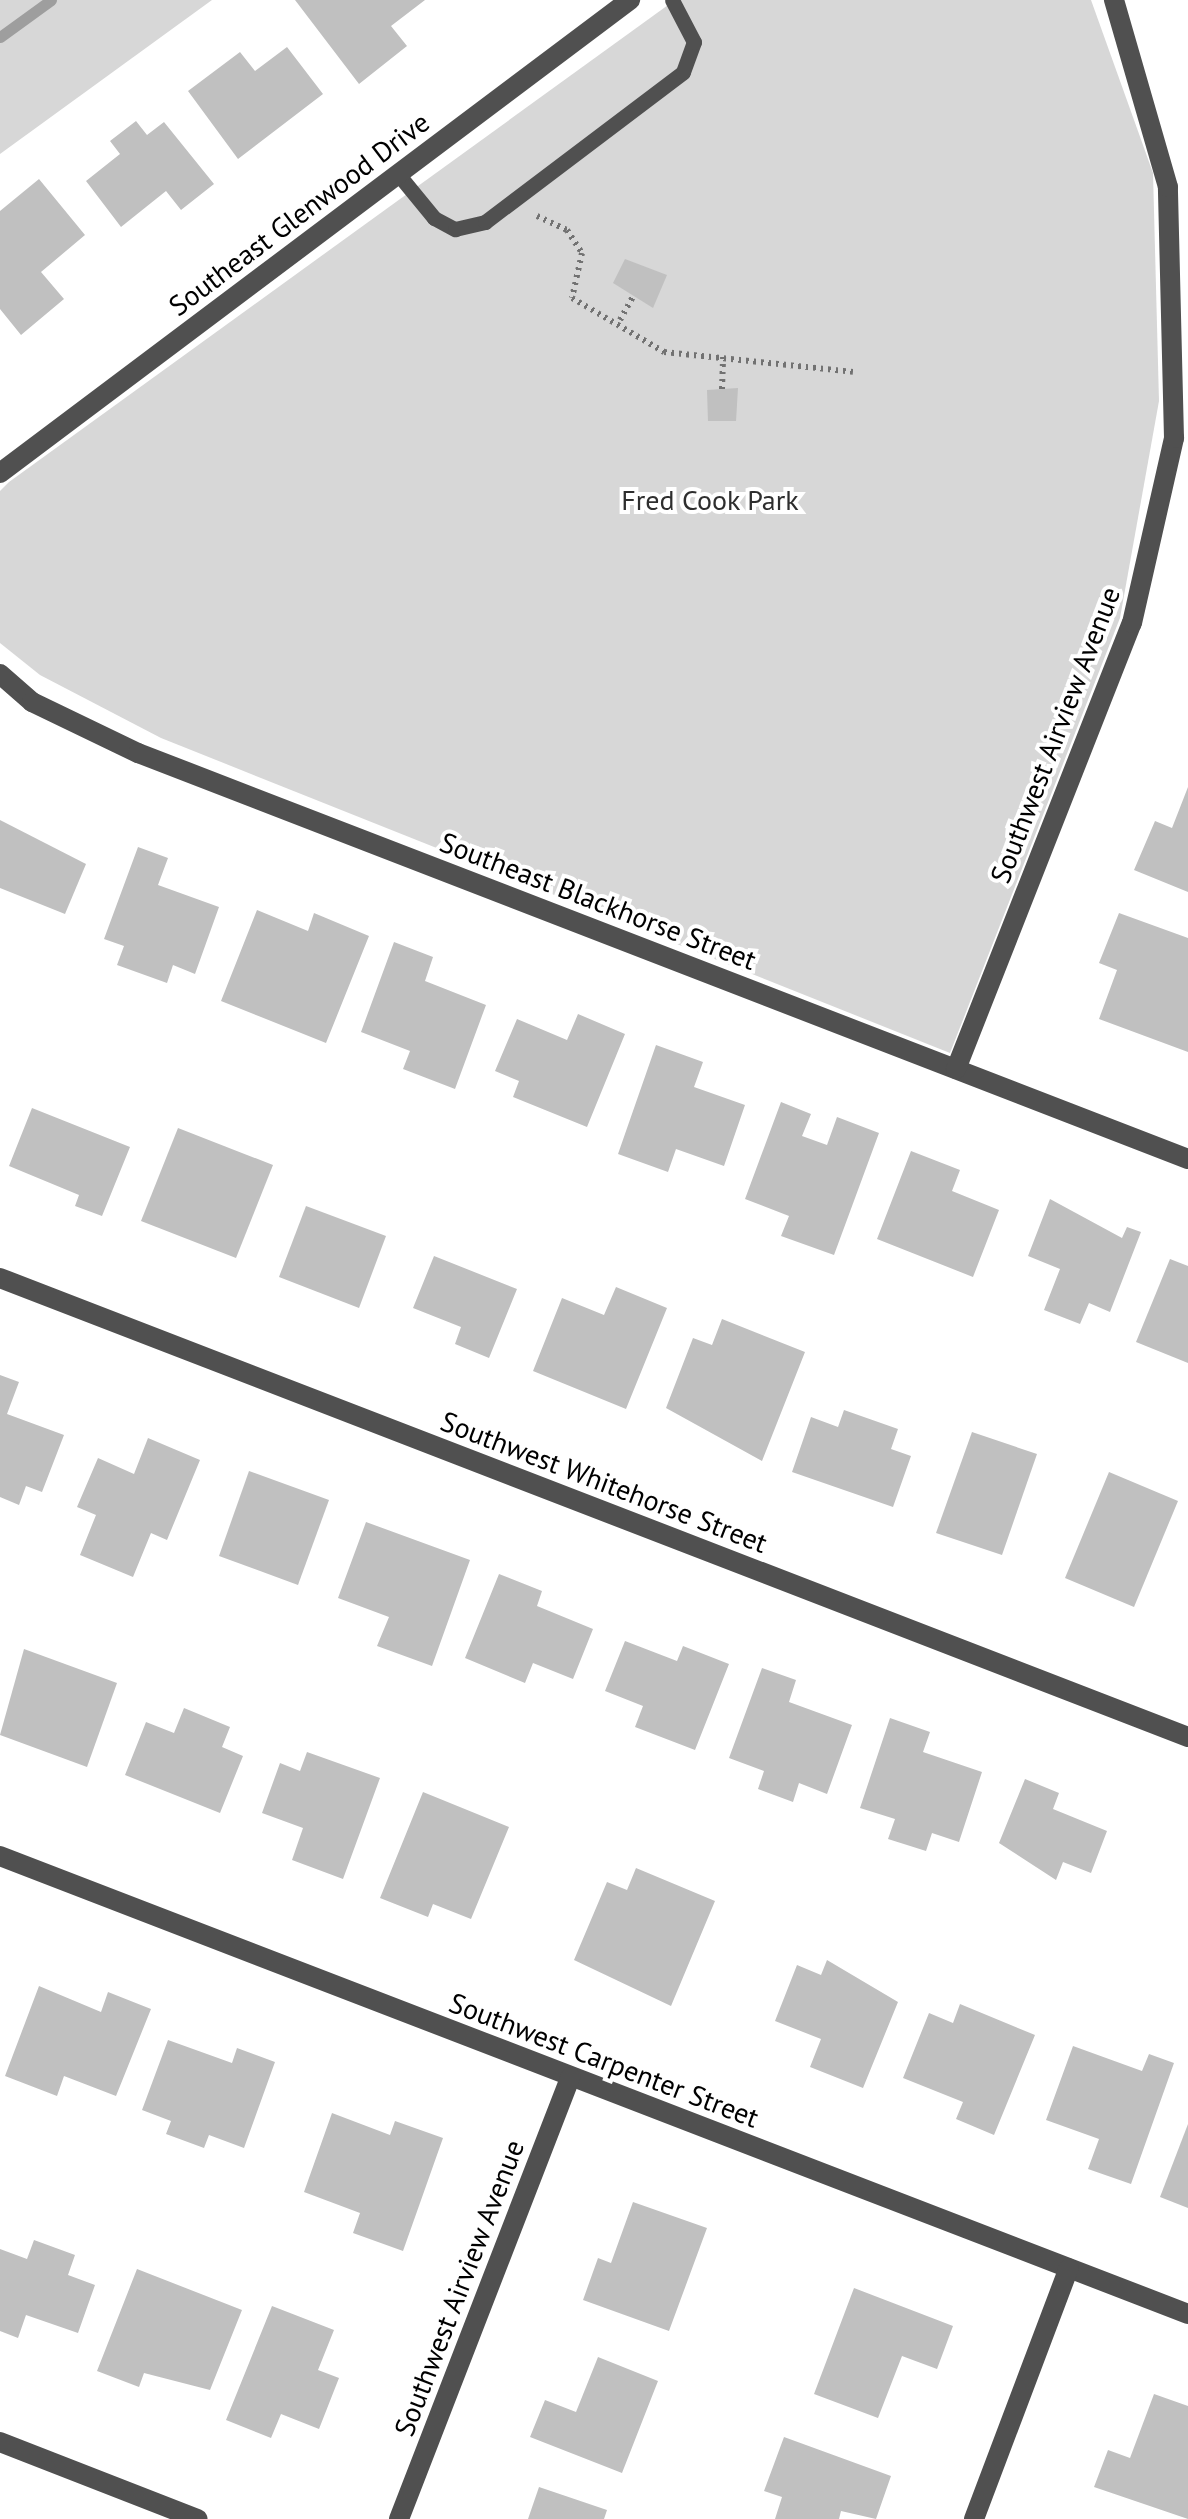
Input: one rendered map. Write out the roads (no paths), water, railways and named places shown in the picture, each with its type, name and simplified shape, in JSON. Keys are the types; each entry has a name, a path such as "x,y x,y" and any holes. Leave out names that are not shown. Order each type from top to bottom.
{"street":[{"name":"Southeast Glenwood Drive","path":"0,473 630,0"},
{"name":"Southwest Airview Avenue","path":"956,1069 1132,623 1174,438 1168,187 1114,0"},
{"name":"Southeast Blackhorse Street","path":"0,674 32,702 138,752 1188,1159"},
{"name":"Southwest Whitehorse Street","path":"0,1278 1188,1736"},
{"name":"Southwest Carpenter Street","path":"0,1856 1188,2314"},
{"name":"Southwest Airview Avenue","path":"398,2519 570,2077"},
{"path":"974,2519 1068,2268"},
{"path":"0,2442 198,2519"}],"lane":[{"path":"398,174 455,228 510,203 683,72 694,42 672,0"}],"waterway":[{"path":"0,37 51,0"}],"park label":[{"name":"Fred Cook Park","path":"710,500"}]}
